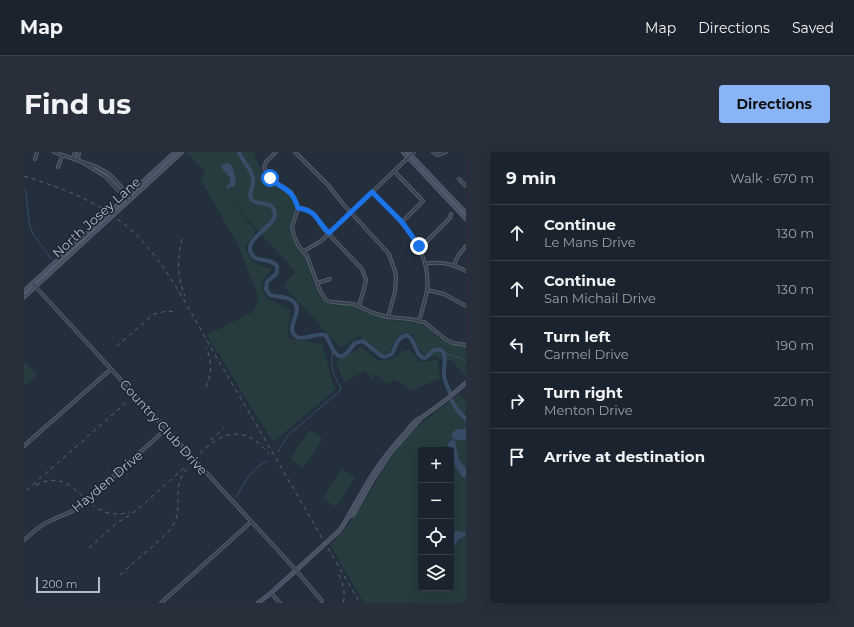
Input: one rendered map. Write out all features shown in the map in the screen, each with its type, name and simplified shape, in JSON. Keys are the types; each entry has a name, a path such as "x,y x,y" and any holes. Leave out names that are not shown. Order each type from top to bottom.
{"main road":[{"name":"North Josey Lane","path":"25,288 175,152"},
{"name":"North Josey Lane","path":"24,297 182,152"},
{"path":"403,152 466,219"},
{"path":"410,153 466,213"},
{"path":"262,603 271,593 335,536 350,517 358,499 400,441 422,418 466,383"},
{"path":"258,603 264,600"}],"street":[{"path":"34,159 37,152"},
{"path":"54,152 78,159 103,170 132,198"},
{"path":"73,158 75,152"},
{"path":"78,159 80,152"},
{"path":"276,152 266,162 264,167 270,178 290,192 295,199 298,208 292,227 293,232 296,241 307,256 322,296 331,302 348,303 359,306 370,312 388,317 410,319 428,324 440,336 450,342 466,345"},
{"path":"295,152 328,185 389,254 395,271 396,283 388,317"},
{"path":"304,251 317,244 408,158 410,153 414,152"},
{"path":"433,152 437,155 446,152"},
{"path":"58,167 62,154"},
{"path":"78,159 105,176 128,201"},
{"path":"394,171 424,201 402,222"},
{"path":"459,179 466,186"},
{"path":"372,192 402,222 419,246 425,264 427,277 427,290 419,321"},
{"path":"298,208 306,209 314,214 324,228 358,264 365,274 365,285 359,306"},
{"path":"419,246 434,234 450,218 451,214"},
{"path":"454,265 458,256 466,246"},
{"path":"425,264 444,263 454,265 466,271"},
{"path":"317,283 330,280"},
{"name":"Country Club Drive","path":"32,283 322,601"},
{"path":"427,290 444,294 466,306"},
{"path":"24,446 111,369"},
{"name":"Hayden Drive","path":"24,540 40,526 78,508 166,430"},
{"path":"161,603 251,522"},
{"path":"271,593 280,603"}],"green space":[{"path":"186,152 256,152 254,155 267,179 288,193 293,199 295,208 290,230 291,235 306,257 315,286 322,299 330,303 355,306 384,318 421,324 444,341 466,347 466,377 452,361 425,355 418,347 412,334 405,332 399,335 391,350 383,355 359,336 341,348 283,285 296,272 220,189 256,231 245,247 252,262 272,269 261,284 267,298 290,310 288,338 322,344 335,390 273,442 207,335 253,312 259,298 237,243 200,179 206,173"},
{"path":"362,347 377,360 393,359 402,351 410,350 419,362 438,360 440,379 411,390 396,380 386,384 376,374 372,379 365,371 344,382 336,361"},
{"path":"24,361 37,375 24,386"},
{"path":"459,394 466,400 466,603 364,603 330,545 350,522 401,444 421,423"},
{"path":"310,430 323,439 303,468 290,459"},
{"path":"342,469 355,478 336,507 323,498"}],"water":[{"path":"226,163 231,165 233,168 236,183 233,187 229,187 228,190 226,187 230,183 230,177 221,166"},
{"path":"457,429 466,429 466,440 456,440 452,438 452,433"},
{"path":"452,440 455,441 459,460 466,468 466,477 462,477 454,464 454,447 448,447"},
{"path":"454,532 465,532 466,535 458,540 454,547"}],"waterway":[{"path":"239,152 252,175 253,182 250,193 252,200 270,205 275,211 274,218 253,240 250,247 253,256 270,261 277,266 277,273 267,282 266,289 270,295 287,298 295,303 297,313 293,323 293,333 300,338 322,334 325,335 333,350 339,356 343,356 347,353 355,343 363,341 384,357 392,354 399,340 407,335 421,357 425,358 435,350 443,351 445,358 444,377 450,393"},
{"path":"24,188 26,192 29,223 33,234 52,260"},
{"path":"278,452 288,435 340,391 341,388 334,375 332,366 333,351"},
{"path":"442,352 463,359 466,363"},
{"path":"452,401 458,411 466,419"},
{"path":"236,498 248,476 261,464 267,461"}],"railway":[{"path":"24,176 67,191 106,211 131,230 156,258 178,290 360,603"},
{"path":"182,239 179,253 179,275 185,296"},
{"path":"117,346 154,314 167,311 176,312"},
{"path":"206,347 210,367 206,387"},
{"path":"27,490 128,401"},
{"path":"211,440 224,428"},
{"path":"120,575 171,528 176,520 178,509 178,492 181,478 189,466 205,449 214,442 232,434 250,438 260,444 269,454"},
{"path":"89,548 117,523 136,511 184,468"},
{"path":"36,485 51,480 63,482 102,511 114,514 130,512"},
{"path":"339,575 344,589 343,603"}],"route":[{"path":"270,178 274,183 290,192 295,199 298,208 306,209 314,214 329,233 372,192 402,222 419,246"}]}
